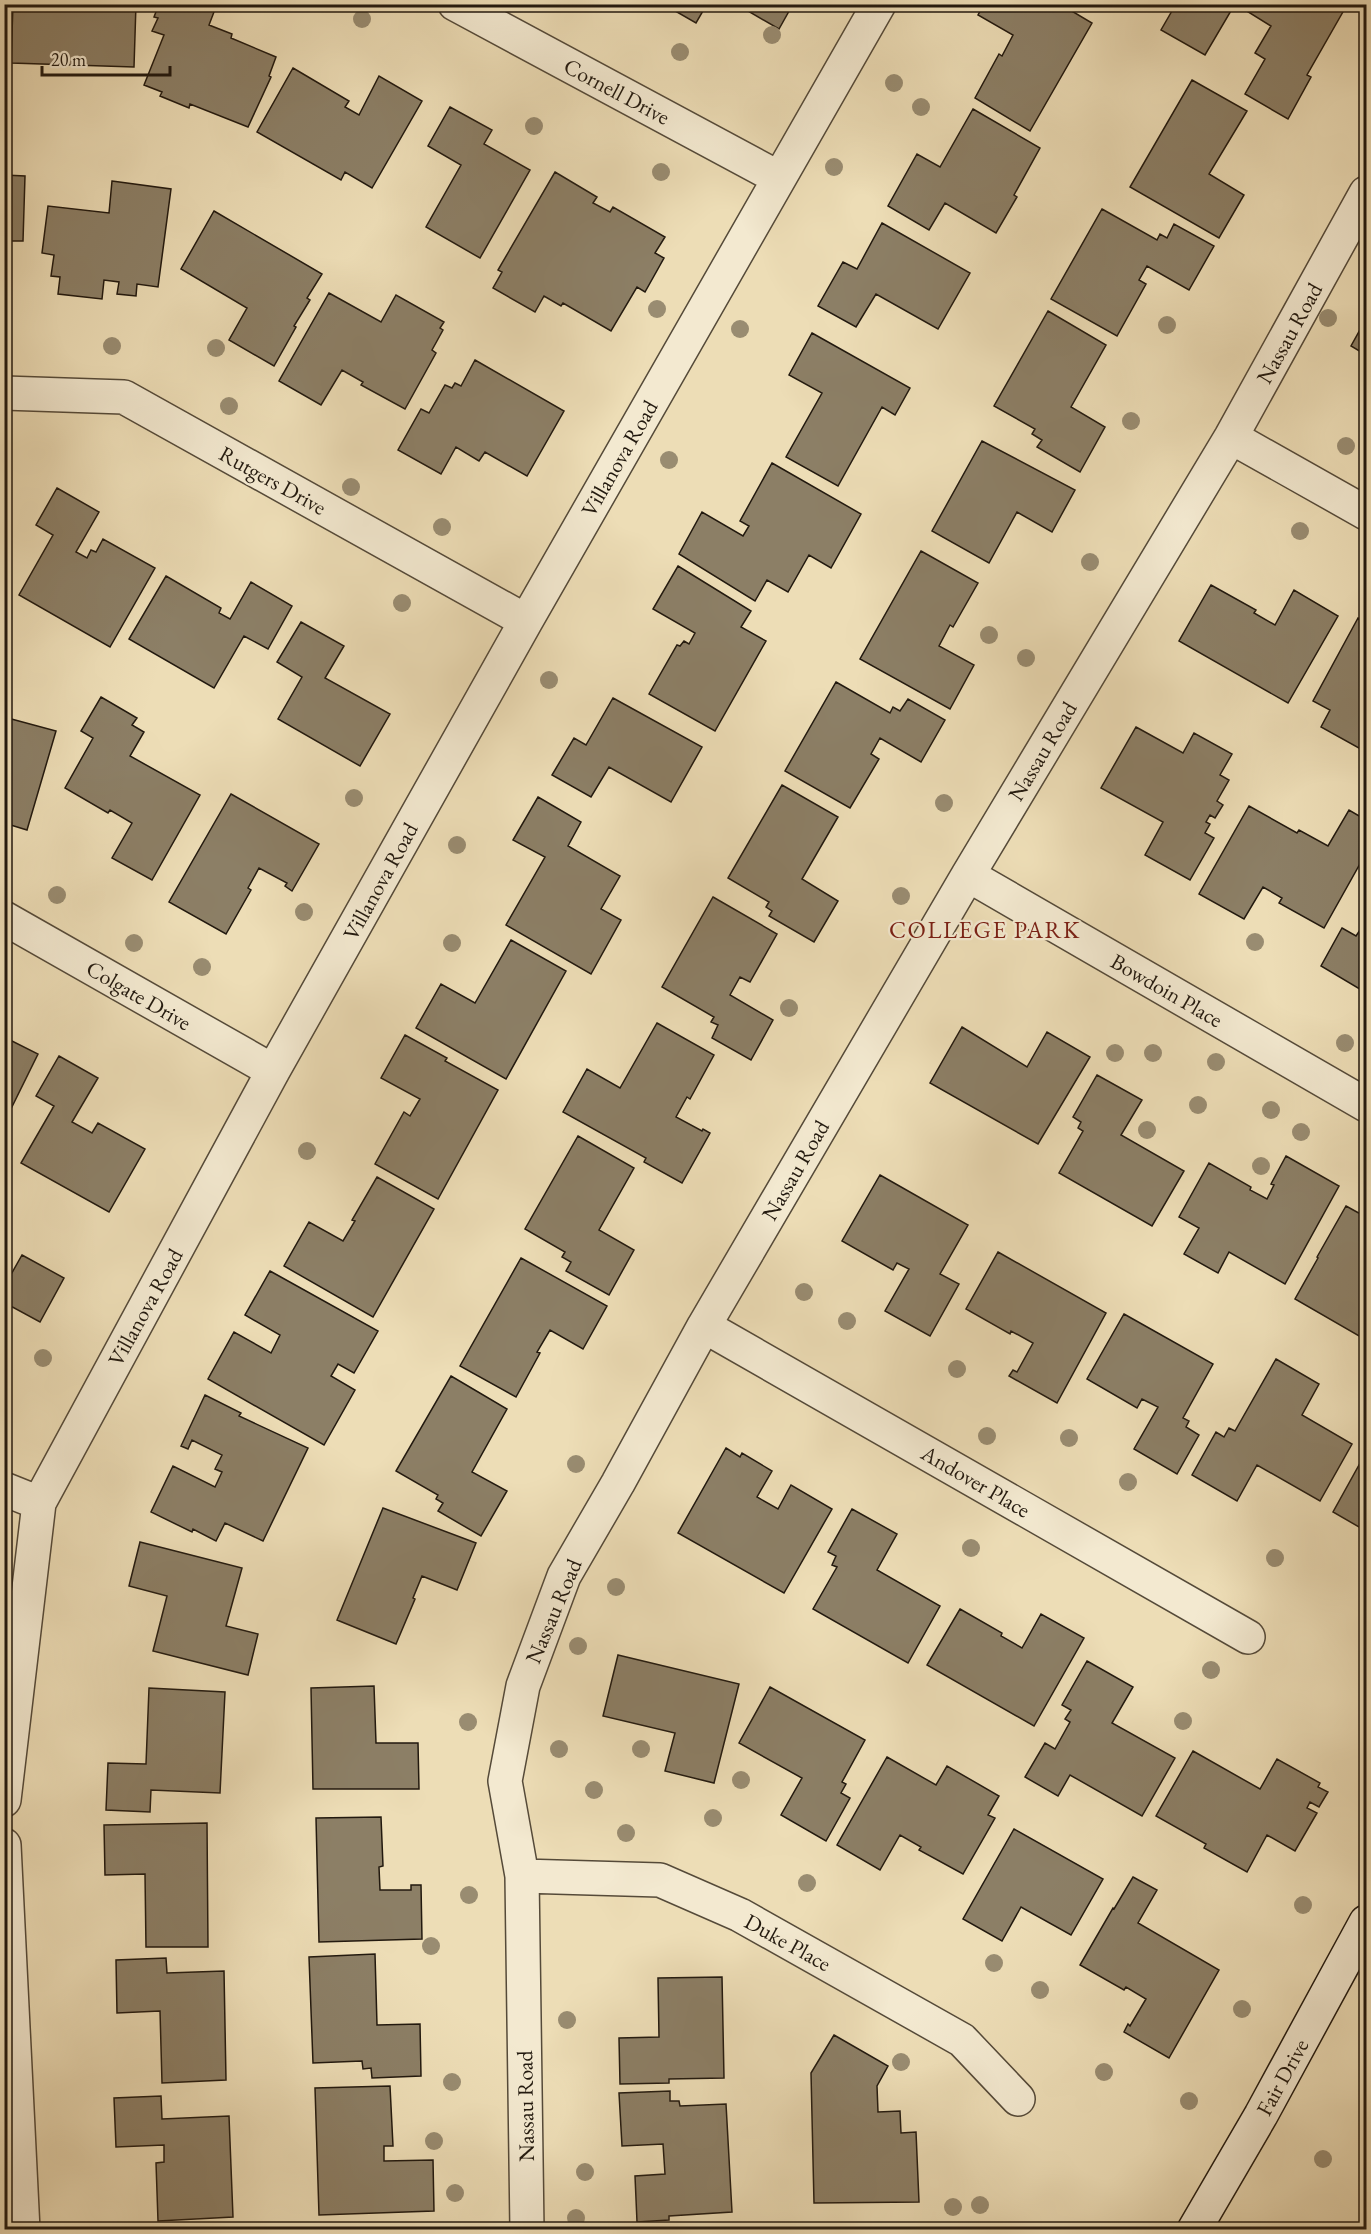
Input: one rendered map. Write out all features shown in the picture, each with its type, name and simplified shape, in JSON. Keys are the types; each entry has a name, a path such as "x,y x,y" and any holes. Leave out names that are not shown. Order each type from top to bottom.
{"street":[{"name":"Cornell Drive","path":"455,4 778,178"},
{"name":"Villanova Road","path":"4,1800 39,1503 273,1071 526,621 879,4"},
{"name":"Nassau Road","path":"527,2229 522,1876 505,1781 523,1686 564,1576 704,1326 968,875 1231,437 1366,193"},
{"name":"Rutgers Drive","path":"4,393 124,397 526,621"},
{"path":"1231,437 1366,513"},
{"name":"Bowdoin Place","path":"968,875 1366,1105"},
{"name":"Colgate Drive","path":"4,918 273,1071"},
{"name":"Andover Place","path":"704,1326 1248,1637"},
{"path":"4,1489 39,1503"},
{"path":"4,1845 23,2229"},
{"name":"Duke Place","path":"522,1876 660,1880 740,1915 962,2040 1018,2099"},
{"name":"Fair Drive","path":"1194,2229 1261,2115 1366,1922"}],"building":[{"path":"13,4 136,4 134,67 11,63"},
{"path":"159,4 217,4 209,25 232,34 231,38 276,57 269,76 271,77 248,127 190,104 189,108 160,96 162,92 144,85 164,35 152,31 158,18 154,17"},
{"path":"663,4 707,4 696,23"},
{"path":"736,4 793,4 779,29"},
{"path":"984,4 1060,4 1092,23 1030,131 975,98 999,54 1002,56 1013,35 978,15"},
{"path":"1176,4 1235,4 1205,55 1161,30"},
{"path":"1248,4 1334,4 1344,10 1307,75 1311,77 1288,119 1245,94 1265,59 1255,53 1271,26 1245,10"},
{"path":"293,68 349,101 345,107 359,115 379,76 422,101 372,188 345,172 341,180 257,132"},
{"path":"1192,80 1247,111 1209,174 1244,195 1219,238 1130,187"},
{"path":"450,107 492,130 484,144 530,170 480,258 426,227 461,165 428,146"},
{"path":"973,109 1040,148 1014,195 1017,197 996,233 945,203 929,230 888,206 917,154 940,167"},
{"path":"555,172 597,197 593,203 610,212 613,207 665,237 655,253 664,258 645,292 637,287 611,331 563,303 561,306 544,296 535,312 493,288 502,272 498,270"},
{"path":"4,175 25,176 23,241 4,241"},
{"path":"112,181 171,189 158,287 137,284 136,296 117,294 119,282 104,280 102,299 58,294 60,277 51,276 54,255 42,253 48,206 109,213"},
{"path":"1102,209 1157,240 1160,234 1167,238 1174,224 1214,246 1189,290 1147,266 1139,280 1146,284 1117,336 1051,299"},
{"path":"214,211 322,274 307,298 310,300 274,366 229,340 247,308 181,269"},
{"path":"882,223 970,273 938,329 876,294 856,327 818,306 843,262 857,269"},
{"path":"329,293 381,322 396,295 444,322 440,328 443,330 432,350 436,353 405,409 361,385 363,382 342,370 321,405 279,381"},
{"path":"1048,311 1106,345 1071,407 1105,427 1080,472 1037,447 1042,440 1032,434 1035,429 994,406"},
{"path":"1366,319 1366,355 1351,346"},
{"path":"812,333 910,388 895,415 882,407 838,486 786,457 822,393 789,375"},
{"path":"475,360 564,411 527,476 485,452 479,461 456,447 441,474 398,450 421,409 429,413 445,385 452,388 455,383 461,386"},
{"path":"982,441 1075,490 1052,532 1017,512 989,563 932,531"},
{"path":"772,463 861,514 831,568 809,555 788,592 767,580 755,601 679,554 702,512 743,536 749,526 740,521"},
{"path":"57,488 99,512 76,552 87,558 91,550 96,552 103,539 155,568 110,647 19,595 53,535 36,525"},
{"path":"921,551 978,583 953,627 950,625 939,646 974,665 950,709 860,659"},
{"path":"678,566 751,611 741,627 766,641 715,731 649,694 677,645 680,646 684,641 689,644 695,633 653,609"},
{"path":"166,576 221,608 219,613 230,619 251,582 292,606 268,649 244,636 214,688 129,639"},
{"path":"1211,585 1256,610 1254,613 1275,625 1294,590 1338,616 1288,703 1179,641"},
{"path":"1358,618 1366,623 1366,752 1321,727 1330,710 1313,701"},
{"path":"301,622 344,646 325,678 390,714 360,766 278,719 302,677 277,662"},
{"path":"836,682 890,713 893,707 900,711 908,699 945,720 921,762 880,738 871,754 879,759 850,808 785,771"},
{"path":"101,697 137,718 132,725 144,732 130,756 200,795 152,880 112,858 132,823 110,810 108,813 65,788 93,738 81,731"},
{"path":"613,698 702,747 671,802 609,767 591,797 552,775 574,738 586,745"},
{"path":"4,717 56,731 27,830 4,823"},
{"path":"1136,727 1183,753 1194,733 1232,754 1220,775 1229,780 1217,801 1223,805 1215,818 1210,815 1206,822 1210,824 1205,833 1214,838 1190,880 1145,855 1163,822 1101,788"},
{"path":"782,785 838,817 802,879 838,901 814,942 769,916 772,911 766,907 769,902 728,878"},
{"path":"231,794 319,844 292,891 285,886 287,883 259,868 248,888 251,890 226,934 169,902"},
{"path":"538,797 581,822 568,846 620,876 601,909 621,920 591,974 506,925 545,857 513,840"},
{"path":"1249,806 1297,833 1299,830 1328,846 1349,810 1366,820 1366,853 1324,928 1279,903 1282,898 1263,887 1244,919 1199,894"},
{"path":"713,897 777,934 750,982 740,977 730,995 773,1020 751,1060 712,1038 718,1025 711,1022 714,1017 662,987"},
{"path":"1342,928 1356,936 1360,930 1365,933 1366,930 1366,986 1363,991 1321,966"},
{"path":"511,940 566,971 506,1079 416,1028 441,984 475,1003"},
{"path":"657,1023 714,1055 690,1099 687,1097 676,1117 710,1133 682,1183 644,1162 646,1158 563,1112 587,1069 620,1088"},
{"path":"962,1027 1027,1067 1047,1032 1090,1057 1038,1144 930,1083"},
{"path":"405,1035 447,1058 445,1061 498,1090 438,1199 375,1164 404,1112 410,1116 420,1099 381,1078"},
{"path":"4,1037 38,1054 4,1123"},
{"path":"59,1056 98,1078 72,1122 92,1133 98,1123 145,1149 109,1212 21,1163 54,1106 36,1096"},
{"path":"1097,1075 1142,1100 1121,1135 1184,1171 1152,1226 1059,1173 1083,1131 1078,1128 1081,1122 1073,1117"},
{"path":"578,1136 634,1168 599,1230 634,1250 609,1295 566,1271 571,1262 562,1257 565,1252 525,1229"},
{"path":"1286,1156 1339,1186 1285,1284 1229,1252 1218,1273 1184,1254 1199,1228 1179,1217 1209,1163 1267,1199 1274,1185 1271,1184"},
{"path":"880,1175 968,1225 940,1274 959,1284 930,1336 885,1311 909,1269 897,1263 893,1270 842,1241"},
{"path":"377,1177 434,1209 373,1317 284,1266 309,1222 343,1241 355,1221 352,1220"},
{"path":"1346,1206 1366,1217 1366,1340 1295,1299"},
{"path":"998,1252 1106,1313 1057,1403 1009,1376 1013,1370 1017,1372 1033,1343 1011,1331 1010,1334 966,1309"},
{"path":"22,1255 64,1278 40,1322 7,1304 4,1309 4,1276 9,1278"},
{"path":"521,1258 607,1306 583,1349 550,1330 516,1397 460,1366"},
{"path":"270,1271 378,1331 354,1373 338,1364 331,1376 355,1390 324,1445 208,1379 234,1332 271,1353 280,1335 245,1315"},
{"path":"1124,1314 1213,1364 1183,1418 1189,1421 1186,1427 1199,1435 1177,1474 1134,1449 1158,1407 1142,1399 1137,1408 1087,1379"},
{"path":"1276,1359 1319,1384 1302,1415 1352,1444 1320,1501 1257,1465 1237,1501 1192,1475 1216,1432 1224,1437 1229,1428 1235,1431"},
{"path":"451,1376 507,1409 472,1472 507,1491 481,1536 438,1511 443,1503 436,1499 438,1495 396,1471"},
{"path":"205,1395 241,1413 239,1416 308,1448 263,1541 225,1523 216,1541 151,1512 173,1466 215,1487 222,1472 215,1469 222,1455 192,1440 188,1449 181,1446"},
{"path":"726,1448 740,1457 742,1453 772,1471 757,1497 778,1509 791,1485 832,1509 784,1593 678,1533"},
{"path":"1364,1456 1366,1458 1366,1531 1333,1512"},
{"path":"383,1508 476,1543 457,1590 422,1576 396,1644 337,1620"},
{"path":"852,1509 897,1534 877,1570 940,1606 908,1663 813,1609 837,1567 832,1565 836,1556 828,1552"},
{"path":"140,1542 242,1568 226,1626 258,1634 248,1675 153,1651 167,1596 129,1586"},
{"path":"960,1609 1002,1633 1001,1636 1022,1648 1041,1614 1084,1638 1034,1726 927,1665"},
{"path":"618,1655 739,1684 714,1783 665,1771 675,1733 603,1716"},
{"path":"1087,1661 1133,1687 1112,1723 1175,1758 1142,1816 1070,1775 1058,1796 1025,1777 1045,1743 1055,1749 1070,1722 1065,1719 1071,1710 1062,1705"},
{"path":"374,1686 376,1743 418,1743 419,1789 313,1789 311,1688"},
{"path":"770,1687 865,1740 842,1782 846,1784 841,1793 850,1798 826,1841 781,1815 802,1778 739,1743"},
{"path":"149,1688 225,1692 220,1793 151,1790 150,1812 106,1810 108,1763 146,1764"},
{"path":"1193,1751 1260,1789 1277,1759 1320,1783 1318,1787 1328,1792 1319,1807 1310,1802 1307,1808 1317,1813 1295,1851 1267,1835 1247,1872 1204,1848 1206,1844 1156,1816"},
{"path":"887,1757 936,1785 947,1766 999,1796 988,1815 995,1818 963,1874 919,1850 921,1847 900,1835 880,1870 837,1845"},
{"path":"381,1817 383,1866 379,1867 380,1890 411,1890 411,1885 421,1885 422,1939 319,1942 316,1818"},
{"path":"207,1823 208,1947 146,1947 145,1874 105,1875 104,1825"},
{"path":"1014,1829 1103,1879 1071,1935 1021,1907 1002,1941 963,1919"},
{"path":"1133,1877 1157,1890 1138,1923 1219,1970 1169,2058 1124,2032 1146,1999 1126,1987 1124,1990 1080,1965"},
{"path":"375,1954 377,2025 420,2024 421,2076 372,2078 371,2068 363,2069 362,2061 313,2063 309,1957"},
{"path":"166,1958 167,1973 224,1971 226,2080 162,2083 160,2011 117,2013 116,1960"},
{"path":"722,1977 724,2078 669,2079 669,2083 620,2084 619,2038 659,2037 658,1978"},
{"path":"834,2035 888,2066 877,2086 878,2112 900,2111 901,2133 916,2132 919,2202 814,2203 811,2073"},
{"path":"390,2086 393,2146 384,2146 384,2161 433,2160 434,2211 319,2215 315,2088"},
{"path":"670,2091 670,2101 679,2101 680,2106 726,2104 732,2212 669,2216 669,2220 637,2222 635,2176 665,2174 663,2144 622,2146 619,2093"},
{"path":"161,2096 162,2119 229,2116 233,2217 158,2221 156,2163 164,2162 164,2145 116,2147 114,2098"},
{"path":"393,2224 393,2230 331,2230 331,2227"},
{"path":"747,2226 747,2230 671,2229"}],"district":[{"name":"COLLEGE PARK","path":"985,930"}]}
